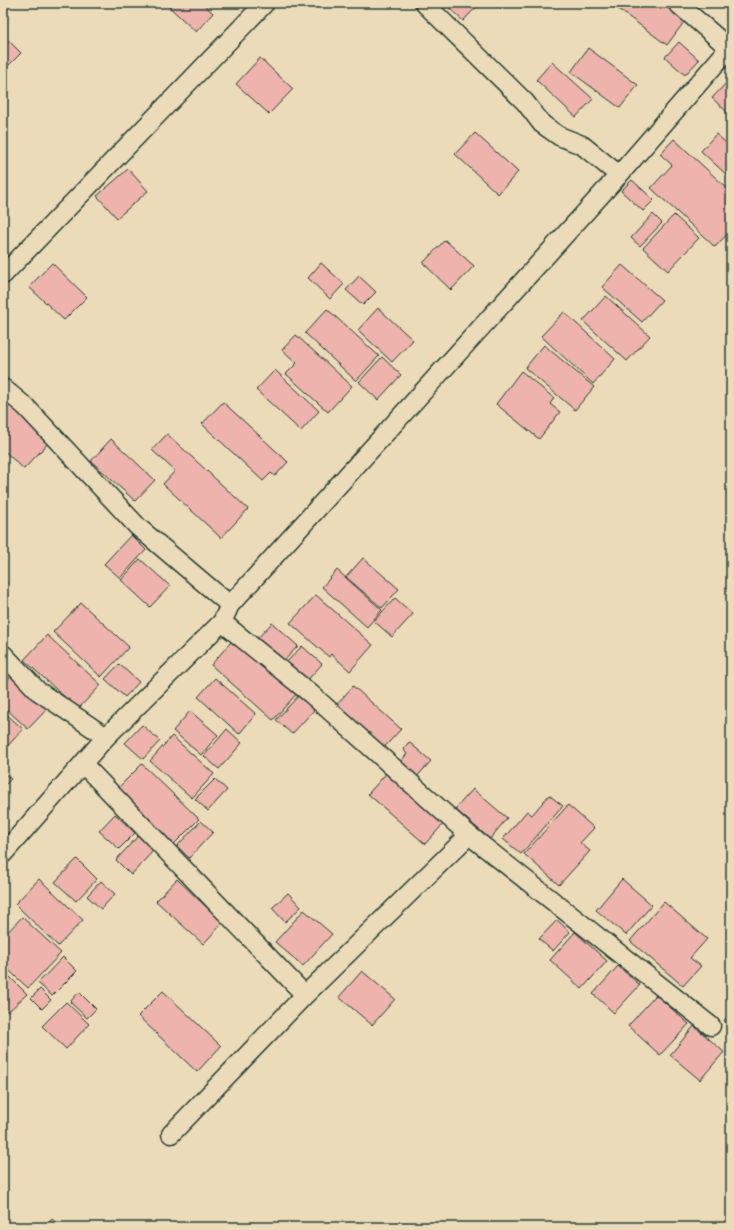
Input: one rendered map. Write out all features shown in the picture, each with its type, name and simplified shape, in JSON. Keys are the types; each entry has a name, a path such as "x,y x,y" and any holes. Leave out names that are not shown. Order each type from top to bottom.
{"street":[{"path":"3,274 265,3"},
{"path":"424,3 525,102 542,124 559,136 582,145 619,175"},
{"path":"3,854 106,737 222,622 230,605 619,175 730,47 677,3"},
{"path":"3,388 26,407 138,527 230,605"},
{"path":"222,622 311,694 469,835 712,1026"},
{"path":"3,654 38,691 106,737"},
{"path":"83,764 305,995"},
{"path":"171,1134 305,995 469,835"}],"building":[{"path":"165,3 202,3 213,13 196,32"},
{"path":"444,3 480,3 463,21"},
{"path":"610,3 667,3 687,18 667,45"},
{"path":"3,35 21,53 3,71"},
{"path":"679,42 699,60 685,75 665,57"},
{"path":"588,48 638,85 620,108 571,72"},
{"path":"260,58 293,89 269,114 236,84"},
{"path":"552,62 593,99 576,117 536,80"},
{"path":"731,78 731,116 712,98"},
{"path":"475,133 518,172 498,194 455,154"},
{"path":"716,134 731,147 731,179 701,151"},
{"path":"674,139 731,192 731,230 715,247 651,188 672,165 660,154"},
{"path":"128,169 148,191 117,218 97,196"},
{"path":"632,180 654,200 643,211 621,191"},
{"path":"653,214 662,223 640,246 631,238"},
{"path":"674,215 699,238 668,271 643,248"},
{"path":"445,240 474,266 451,290 423,263"},
{"path":"52,263 87,297 64,320 29,287"},
{"path":"321,263 344,284 330,299 308,278"},
{"path":"622,265 662,300 642,322 602,287"},
{"path":"359,276 376,292 363,305 346,290"},
{"path":"606,296 650,336 627,361 583,321"},
{"path":"378,308 413,340 392,362 358,330"},
{"path":"327,309 379,356 356,381 305,333"},
{"path":"564,312 615,359 593,384 541,336"},
{"path":"296,335 352,386 328,412 286,374 297,363 282,350"},
{"path":"544,345 594,387 575,410 525,368"},
{"path":"382,357 401,375 378,400 359,382"},
{"path":"275,370 319,411 301,431 256,390"},
{"path":"521,371 554,398 550,404 560,412 539,439 496,404"},
{"path":"3,395 52,439 24,469 3,450"},
{"path":"223,402 288,462 275,476 271,473 263,481 202,424"},
{"path":"167,434 248,509 221,538 163,484 175,471 152,450"},
{"path":"111,439 155,480 135,501 91,461"},
{"path":"131,535 146,550 120,578 104,564"},
{"path":"363,558 399,589 382,608 346,577"},
{"path":"140,559 170,586 150,607 121,580"},
{"path":"337,570 382,610 367,627 322,587"},
{"path":"3,579 7,583 3,587"},
{"path":"316,595 373,645 350,671 331,654 329,657 290,623"},
{"path":"395,598 413,614 392,637 374,621"},
{"path":"81,603 129,647 101,677 53,632"},
{"path":"272,623 298,646 280,665 254,642"},
{"path":"47,635 101,685 78,709 24,660"},
{"path":"237,635 300,690 273,720 211,665"},
{"path":"302,646 322,664 305,683 284,665"},
{"path":"119,664 139,682 125,697 105,679"},
{"path":"11,676 47,709 28,729 3,706 3,685"},
{"path":"215,678 256,714 239,734 198,697"},
{"path":"353,686 401,729 379,753 331,711"},
{"path":"301,693 317,707 292,734 276,720"},
{"path":"3,711 23,729 5,749 3,748"},
{"path":"190,711 218,735 201,755 173,731"},
{"path":"142,725 160,741 143,759 125,743"},
{"path":"227,729 242,743 219,769 204,756"},
{"path":"172,736 214,774 192,798 150,761"},
{"path":"409,742 431,761 414,780 397,765 407,754 403,749"},
{"path":"142,764 199,819 174,844 117,789"},
{"path":"390,769 447,820 425,844 368,794"},
{"path":"3,772 11,779 3,787"},
{"path":"215,779 227,790 208,811 195,799"},
{"path":"473,789 507,818 490,839 455,809"},
{"path":"549,795 563,806 521,854 503,839 527,811 532,815"},
{"path":"568,805 594,828 580,843 590,851 559,885 524,854"},
{"path":"115,814 135,833 119,849 99,831"},
{"path":"201,821 213,832 189,858 177,846"},
{"path":"138,836 153,851 131,875 116,860"},
{"path":"77,859 97,879 76,901 55,882"},
{"path":"39,879 83,920 58,946 15,904"},
{"path":"177,879 223,923 203,944 156,901"},
{"path":"622,879 652,905 626,935 596,910"},
{"path":"101,881 115,894 101,909 87,896"},
{"path":"288,893 301,907 285,922 272,908"},
{"path":"664,902 707,939 690,958 701,966 683,986 630,941"},
{"path":"304,910 332,934 303,966 275,942"},
{"path":"22,917 61,953 28,988 3,965 3,937"},
{"path":"557,920 570,932 553,951 539,939"},
{"path":"575,932 607,961 582,989 550,960"},
{"path":"63,957 77,971 52,996 38,983"},
{"path":"618,966 640,985 614,1013 593,994"},
{"path":"3,970 27,994 8,1012 3,1007"},
{"path":"362,971 395,999 372,1025 339,997"},
{"path":"40,989 51,1000 42,1009 31,998"},
{"path":"163,991 221,1046 197,1072 138,1016"},
{"path":"79,992 96,1009 87,1018 70,1002"},
{"path":"656,995 689,1024 660,1055 628,1026"},
{"path":"66,1002 89,1024 66,1049 42,1026"},
{"path":"731,1011 731,1025 724,1021"},
{"path":"694,1026 724,1052 700,1080 670,1055"},
{"path":"52,1219 61,1227 45,1227"}]}
